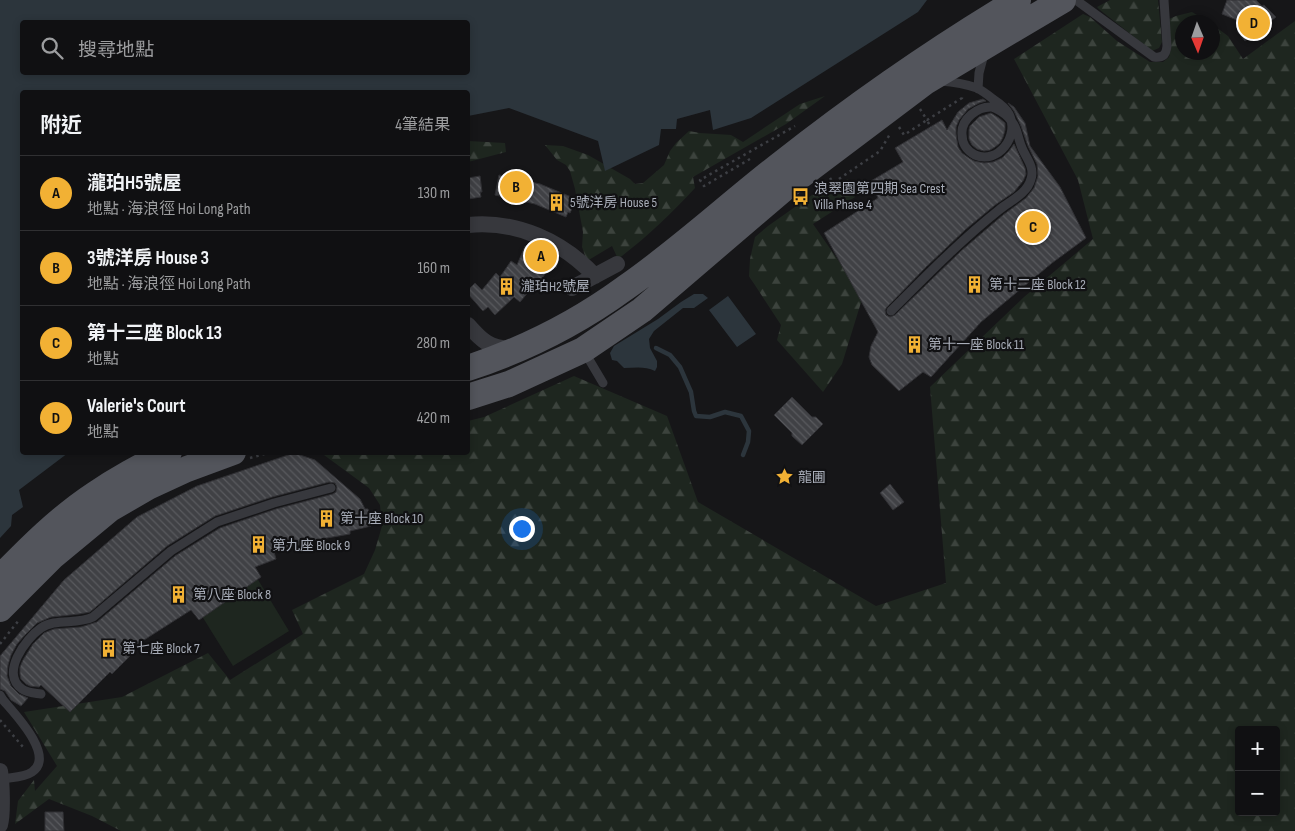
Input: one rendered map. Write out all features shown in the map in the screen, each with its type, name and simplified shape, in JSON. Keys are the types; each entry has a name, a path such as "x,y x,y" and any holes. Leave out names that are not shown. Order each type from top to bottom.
{"main road":[{"path":"470,367 518,349 570,323 625,289 842,117 912,67 1018,0"},
{"path":"470,396 509,384 584,350 642,310 787,186 850,138 922,94 986,46 1063,0"},
{"path":"0,578 53,527 94,495 138,467 163,455"},
{"path":"12,612 52,557 110,509 148,487 187,469 238,456"}],"street":[{"path":"470,226 500,226 538,235 573,255 595,276"},
{"path":"572,288 617,264"},
{"path":"470,328 476,335 489,344 500,348 518,349"},
{"path":"0,823 1,775"}],"lane":[{"path":"1076,0 1154,57 1159,58 1167,52 1164,0"},
{"path":"978,89 980,69 986,46"},
{"path":"891,311 943,258 999,210 1025,191 1032,179 1031,167 1021,147 1017,128 1010,120 1008,116 994,107 983,108 972,114 965,122 961,132 964,146 972,154 982,157 999,153 1007,144 1012,134 1010,120 1009,114 1002,105 978,89 954,82 941,81 922,94"},
{"path":"584,350 602,383"},
{"path":"41,694 24,691 14,679 15,662 20,651 40,629 50,624 84,621 93,618 171,551 217,522 274,503 331,488"},
{"path":"0,695 31,735 37,748 39,761 36,768 30,773 21,776 1,775"}],"path":[{"path":"897,124 904,135 962,98 958,93"},
{"path":"922,94 927,120 932,130"},
{"path":"875,144 880,151 892,131"},
{"path":"834,177 836,179 878,151"},
{"path":"0,644 12,612"},
{"path":"0,720 27,752"}],"green space":[{"path":"1110,0 1158,0 1162,42 1159,48 1152,51 1097,7"},
{"path":"1192,12 1197,15 1180,15"},
{"path":"1083,14 1090,17 1117,41 1150,62 1163,62 1169,57 1171,48 1169,19 1175,16 1175,60 1220,60 1220,30 1228,36 1243,59 1295,21 1295,831 121,831 92,816 49,799 15,824 18,801 34,780 35,791 57,766 24,712 122,697 208,653 230,680 303,634 292,610 364,574 375,550 382,526 380,505 369,488 324,455 470,455 470,420 484,417 574,376 667,416 698,502 876,606 946,583 930,387 1024,297 1093,239 1078,180 1014,59"},
{"path":"825,96 786,124 693,177 695,188 658,225 618,259 612,246 587,261 582,247 583,232 570,171 566,165 557,160 545,145 563,146 588,155 630,179 635,184 643,183 664,165 670,151 689,131 731,135 743,142 800,104"},
{"path":"470,141 505,143 506,152 470,161"},
{"path":"848,179 855,197 813,224 863,296 842,364 823,392 777,340 781,325 749,276 750,259 755,237 768,226 812,195"},
{"path":"257,578 289,631 233,666 200,613"}],"shaded area":[{"path":"0,0 927,0 918,12 751,118 713,130 710,110 677,119 676,129 661,129 659,145 605,171 598,141 509,108 470,116 470,90 20,90 20,455 65,455 19,490 23,507 12,515 11,526 0,538"},
{"path":"694,294 703,294 708,298 694,308 683,308 654,331 649,339 650,348 657,361 655,371 644,368 624,368 617,361 612,360 610,353 614,346"},
{"path":"728,296 756,334 737,347 709,310"}],"building":[{"path":"1227,0 1256,0 1276,17 1245,41 1237,31 1247,24 1222,14"},
{"path":"983,99 986,101 968,109 959,120 956,127 958,147 969,158 984,163 1002,158 1014,144 1025,168 1026,174 1023,181 1014,192 966,229 926,267 887,307 885,310 886,315 890,317 895,315 961,251 1026,198 1034,188 1038,176 1037,164 1014,111 1008,103 1014,107 1025,123 1030,146 1060,187 1086,238 1052,263 981,322 931,377 923,372 899,391 872,365 869,357 871,346 878,332 824,233 878,198 871,181 903,162 895,148 942,120 947,130 958,112 969,103"},
{"path":"991,113 1005,123 1005,130 1000,143 990,150 984,151 972,145 969,139 969,130 970,126 979,117"},
{"path":"499,175 540,184 576,199 570,213 568,212 566,217 535,204 495,195"},
{"path":"480,176 481,197 470,199 470,178"},
{"path":"525,246 535,251 537,246 559,259 556,268 550,265 538,286 535,284 520,302 514,297 495,315 488,307 483,311 470,296 470,288 475,283 482,290 496,273 500,277 511,261 517,265"},
{"path":"792,397 812,417 816,417 823,424 802,445 774,415"},
{"path":"288,455 300,455 315,460 360,499 365,509 368,509 371,526 350,531 350,534 321,539 274,552 276,559 255,567 261,577 199,620 191,610 133,647 136,650 112,674 110,672 70,712 41,685 39,687 30,686 21,679 20,667 23,660 33,644 44,633 54,629 81,627 97,622 175,556 220,528 276,509 333,494 336,492 337,487 335,483 329,482 272,497 215,516 167,546 90,612 51,617 37,623 17,644 8,665 7,676 11,686 19,694 28,698 21,706 11,700 5,691 0,689 0,656 64,580 137,517 197,486"},
{"path":"890,484 904,502 893,510 880,493"},
{"path":"45,812 63,812 64,831 45,831"}],"waterway":[{"path":"656,348 670,355 680,367 691,392 696,416 710,417 725,412 741,416 749,431 748,442 743,455"}],"place":[{"name":"Valerie's Court","path":"1254,23"},
{"name":"3號洋房 House 3","path":"516,187"},
{"name":"浪翠園第四期 Sea Crest Villa Phase 4","path":"800,196"},
{"name":"5號洋房 House 5","path":"556,202"},
{"name":"第十三座 Block 13","path":"1033,227"},
{"name":"瀧珀H5號屋","path":"541,256"},
{"name":"第十二座 Block 12","path":"975,284"},
{"name":"瀧珀H2號屋","path":"507,286"},
{"name":"第十一座 Block 11","path":"914,344"},
{"name":"龍圃","path":"784,477"},
{"name":"第十座 Block 10","path":"326,518"},
{"name":"第九座 Block 9","path":"258,545"},
{"name":"第八座 Block 8","path":"179,594"},
{"name":"第七座 Block 7","path":"108,648"}]}
